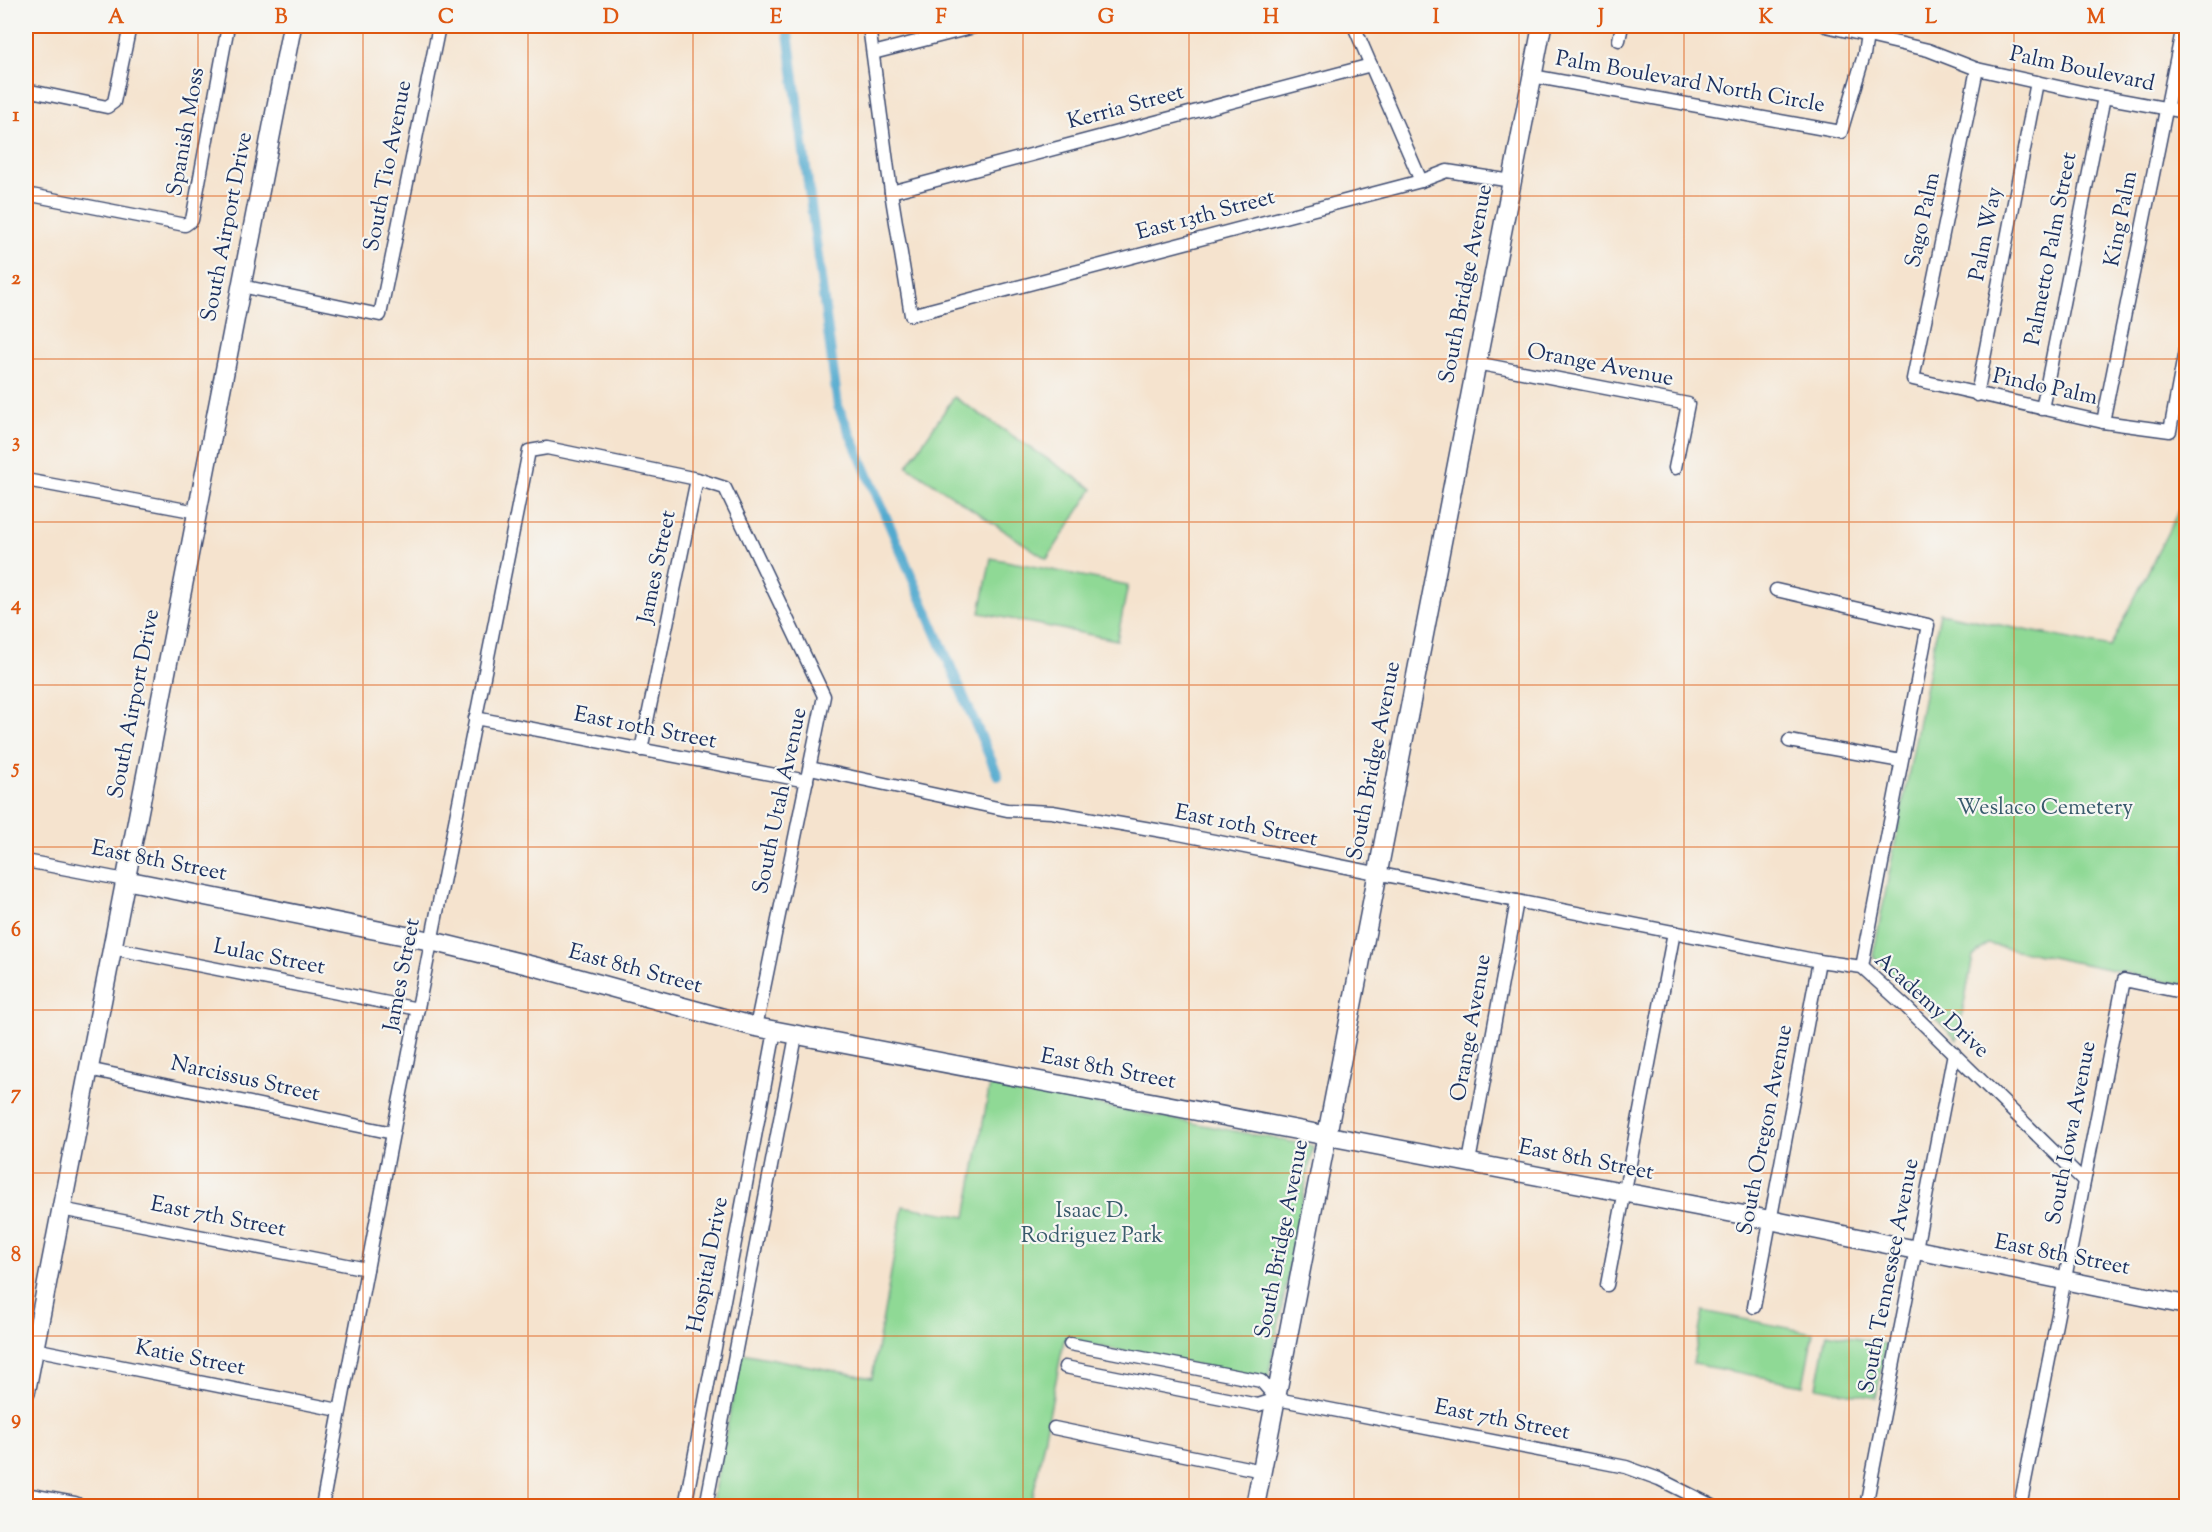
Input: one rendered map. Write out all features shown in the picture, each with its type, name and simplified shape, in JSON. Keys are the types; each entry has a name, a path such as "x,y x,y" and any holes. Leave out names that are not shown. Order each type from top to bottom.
{"street":[{"path":"26,90 107,107 114,102 130,26"},
{"name":"Spanish Moss","path":"26,194 185,225 192,220 228,26"},
{"name":"South Airport Drive","path":"26,1391 292,26"},
{"name":"South Tio Avenue","path":"241,286 380,315 439,26"},
{"path":"869,26 891,192"},
{"path":"873,53 978,26"},
{"path":"1354,26 1421,181"},
{"name":"South Bridge Avenue","path":"1255,1506 1542,26"},
{"name":"Palm Boulevard North Circle","path":"1619,40 1622,26"},
{"path":"1826,26 1867,35"},
{"name":"King Palm","path":"2103,422 2183,26"},
{"name":"Palm Boulevard North Circle","path":"1532,76 1841,132 1864,55 1867,35"},
{"name":"Palm Boulevard","path":"1867,35 1928,50 1977,69 2104,98 2187,112"},
{"name":"Kerria Street","path":"891,192 1371,65"},
{"name":"Sago Palm","path":"1913,379 1977,69"},
{"name":"Palm Way","path":"1977,395 2037,82"},
{"name":"Palmetto Palm Street","path":"2042,409 2104,98"},
{"name":"East 13th Street","path":"891,192 911,315 1421,181 1448,171 1512,181"},
{"name":"Pindo Palm","path":"1913,379 2103,422 2170,431 2187,345"},
{"name":"Orange Avenue","path":"1476,363 1688,404 1675,468"},
{"name":"James Street","path":"322,1506 393,1133 529,451 547,448 697,480 641,750"},
{"path":"26,480 197,512"},
{"name":"South Utah Avenue","path":"697,480 725,488 824,696 756,1027"},
{"path":"1776,590 1928,625 1862,967"},
{"name":"East 10th Street","path":"475,717 807,781"},
{"path":"1789,741 1901,761"},
{"name":"East 10th Street","path":"810,768 1006,810 1052,812 1174,833 1674,932"},
{"name":"East 8th Street","path":"26,861 431,941 775,1031 1626,1192 2187,1305"},
{"name":"Orange Avenue","path":"1469,1162 1517,901"},
{"path":"1607,1285 1674,932"},
{"name":"Academy Drive","path":"1674,932 1819,961 1862,967 1954,1053 2084,1181"},
{"name":"Lulac Street","path":"112,948 418,1009"},
{"name":"South Oregon Avenue","path":"1754,1307 1819,961"},
{"name":"South Iowa Avenue","path":"2020,1506 2124,980 2187,993"},
{"name":"Hospital Drive","path":"685,1506 775,1031"},
{"name":"Hospital Drive","path":"706,1506 796,1035"},
{"name":"South Tennessee Avenue","path":"1866,1506 1954,1053"},
{"name":"Narcissus Street","path":"88,1069 393,1133"},
{"name":"East 7th Street","path":"61,1209 367,1269"},
{"path":"1070,1344 1261,1381 1277,1399"},
{"name":"Katie Street","path":"34,1349 339,1410"},
{"name":"East 7th Street","path":"1065,1367 1258,1405 1277,1399 1626,1467 1659,1479 1713,1506"},
{"path":"1054,1428 1262,1471"},
{"path":"26,1497 75,1506"}],"green space":[{"path":"954,397 1093,489 1047,559 907,466"},
{"name":"Weslaco Cemetery","path":"2186,496 2186,985 1987,944 1973,957 1957,1040 1873,956 1940,613 2110,647"},
{"path":"991,558 1128,585 1117,640 980,613"},
{"name":"Isaac D. Rodriguez Park","path":"990,1084 1313,1146 1268,1379 1064,1340 1031,1506 711,1506 742,1353 872,1378 903,1206 966,1217"},
{"path":"1703,1311 1813,1333 1803,1385 1693,1364"},
{"path":"1827,1333 1886,1344 1876,1398 1817,1387"}],"waterway":[{"path":"787,26 838,406 998,776"}]}
